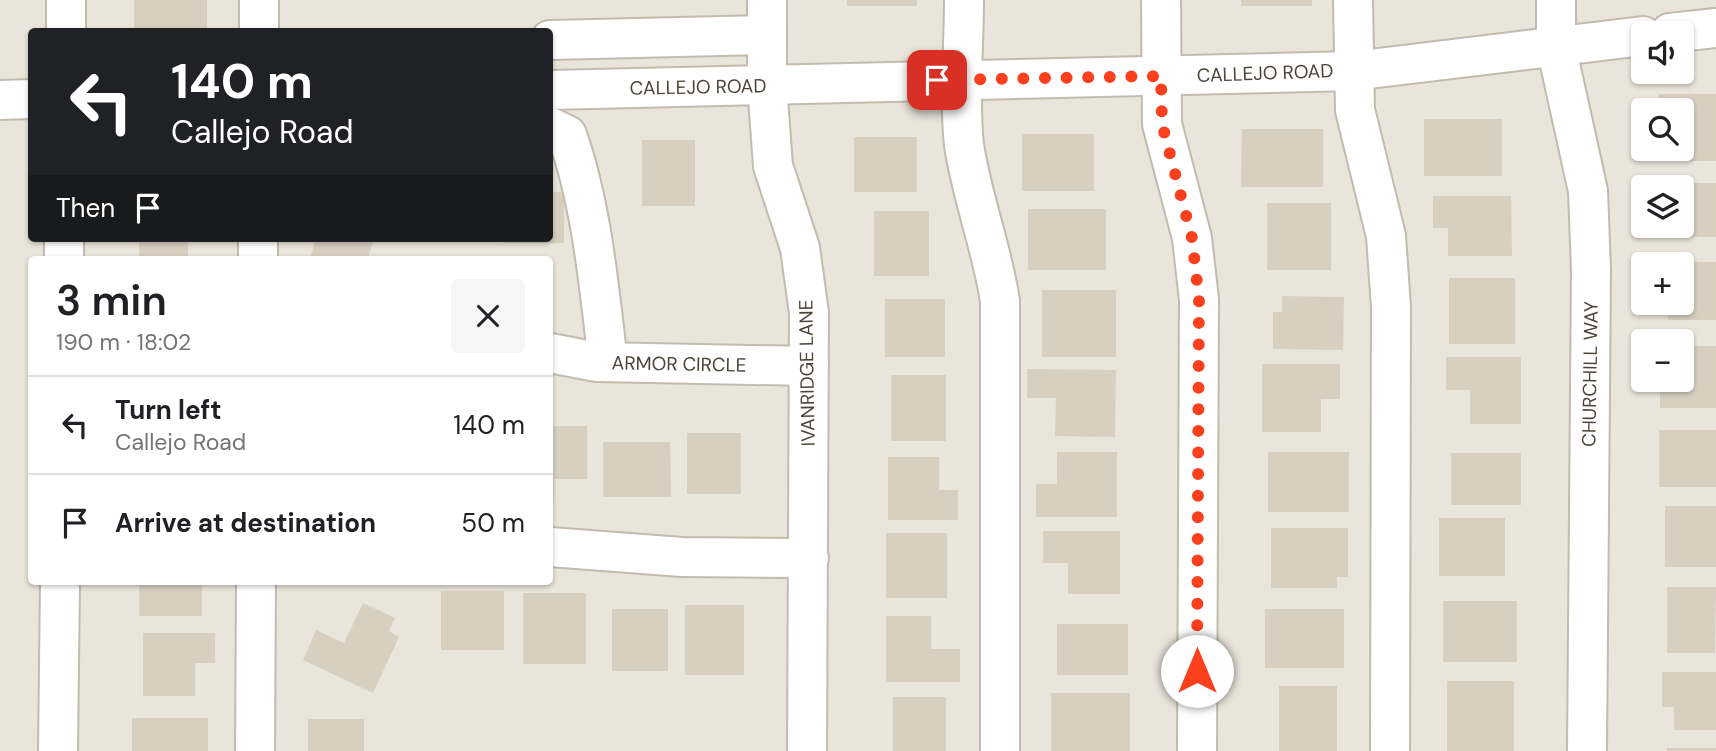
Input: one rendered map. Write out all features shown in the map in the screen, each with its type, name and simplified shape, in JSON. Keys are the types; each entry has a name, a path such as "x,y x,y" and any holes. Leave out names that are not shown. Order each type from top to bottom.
{"street":[{"path":"66,0 66,28"},
{"path":"259,0 259,28"},
{"path":"964,0 966,152 973,196 994,265 1000,301 1000,751"},
{"path":"1161,0 1162,124 1192,238 1199,300 1197,751"},
{"path":"1353,0 1355,110 1386,236 1391,307 1390,751"},
{"name":"CHURCHILL WAY","path":"1556,0 1556,46 1588,191 1591,283 1587,751"},
{"path":"553,40 767,18"},
{"name":"IVANRIDGE LANE","path":"767,18 767,85 773,166 800,248 808,313 807,751"},
{"path":"1694,30 1716,28"},
{"name":"CALLEJO ROAD","path":"553,90 1353,71 1631,37"},
{"path":"0,100 28,99"},
{"path":"553,128 567,135 576,162 599,285 608,362"},
{"name":"ARMOR CIRCLE","path":"553,353 608,362 808,366"},
{"path":"553,547 682,557 809,558"},
{"path":"58,751 60,585"},
{"path":"256,585 256,751"}],"shaded area":[{"path":"0,0 1716,0 1716,751 0,751"}],"building":[{"path":"134,0 207,0 207,28 134,28"},
{"path":"847,0 917,0 917,6 847,6"},
{"path":"1241,0 1312,0 1312,6 1241,6"},
{"path":"1659,94 1716,94 1716,161 1694,161 1694,98 1659,98"},
{"path":"1424,119 1502,119 1502,176 1424,176"},
{"path":"1242,129 1323,129 1323,187 1241,187"},
{"path":"1022,134 1094,134 1094,191 1022,191"},
{"path":"854,137 917,137 917,192 854,192"},
{"path":"642,140 695,140 695,206 642,206"},
{"path":"1694,183 1716,183 1716,237 1694,237"},
{"path":"553,192 564,192 564,243 503,243 553,242"},
{"path":"1433,196 1511,196 1512,256 1448,256 1448,228 1433,228"},
{"path":"1267,203 1331,203 1331,270 1267,270"},
{"path":"1028,209 1106,209 1106,270 1028,270"},
{"path":"874,211 929,211 929,276 874,276"},
{"path":"139,242 188,242 188,256 139,256"},
{"path":"315,242 373,242 369,256 311,256"},
{"path":"1694,262 1716,262 1716,320 1668,320 1668,315 1694,315"},
{"path":"1449,278 1515,278 1515,344 1449,344"},
{"path":"1042,290 1116,290 1116,357 1042,357"},
{"path":"1282,296 1344,297 1343,350 1273,349 1273,312 1282,312"},
{"path":"885,299 945,299 945,357 885,357"},
{"path":"1694,346 1716,346 1716,408 1660,408 1660,392 1694,392"},
{"path":"1446,357 1521,357 1521,424 1470,424 1470,390 1446,390"},
{"path":"1262,364 1340,364 1340,399 1321,399 1321,432 1262,432"},
{"path":"1027,369 1116,370 1115,437 1055,436 1056,398 1027,398"},
{"path":"891,375 946,375 946,441 891,441"},
{"path":"553,426 587,426 587,479 554,479 554,503"},
{"path":"1659,430 1716,430 1716,487 1659,487"},
{"path":"687,433 741,433 741,494 687,494"},
{"path":"603,442 670,442 671,497 603,497"},
{"path":"1057,452 1117,452 1117,517 1036,517 1036,484 1057,484"},
{"path":"1268,452 1349,452 1349,512 1268,512"},
{"path":"1451,453 1521,453 1521,505 1451,505"},
{"path":"888,457 939,457 939,490 958,490 958,520 888,520"},
{"path":"1665,506 1716,506 1716,567 1665,567"},
{"path":"1439,518 1505,518 1505,576 1439,576"},
{"path":"1271,528 1348,528 1348,577 1337,577 1337,588 1271,588"},
{"path":"1043,531 1120,531 1120,594 1068,594 1068,563 1043,563"},
{"path":"886,533 947,533 947,598 886,598"},
{"path":"139,585 202,585 202,616 139,616"},
{"path":"1667,587 1716,587 1715,653 1667,653"},
{"path":"441,591 504,591 504,650 441,650"},
{"path":"523,593 586,593 586,664 523,664"},
{"path":"1443,601 1517,601 1517,662 1443,662"},
{"path":"363,603 395,618 389,631 399,637 373,693 303,660 316,630 344,643"},
{"path":"685,605 744,605 744,675 685,675"},
{"path":"612,609 668,609 668,671 612,671"},
{"path":"1265,609 1344,609 1344,668 1265,668"},
{"path":"886,616 931,616 931,649 960,649 960,682 886,682"},
{"path":"1057,624 1128,624 1128,675 1057,675"},
{"path":"143,633 215,633 215,663 195,663 195,696 143,696"},
{"path":"1662,672 1716,672 1716,730 1674,730 1674,707 1662,707"},
{"path":"1447,681 1514,681 1514,751 1447,751"},
{"path":"1279,686 1337,686 1337,751 1279,751"},
{"path":"1051,693 1130,693 1130,751 1051,751"},
{"path":"893,697 946,697 946,751 893,751"},
{"path":"132,718 208,718 208,751 132,751"},
{"path":"308,719 364,719 364,751 308,751"},
{"path":"1667,748 1716,748 1716,751 1667,751"}],"route":[{"path":"937,80 1161,76 1162,124 1192,238 1199,300 1197,671"}]}
